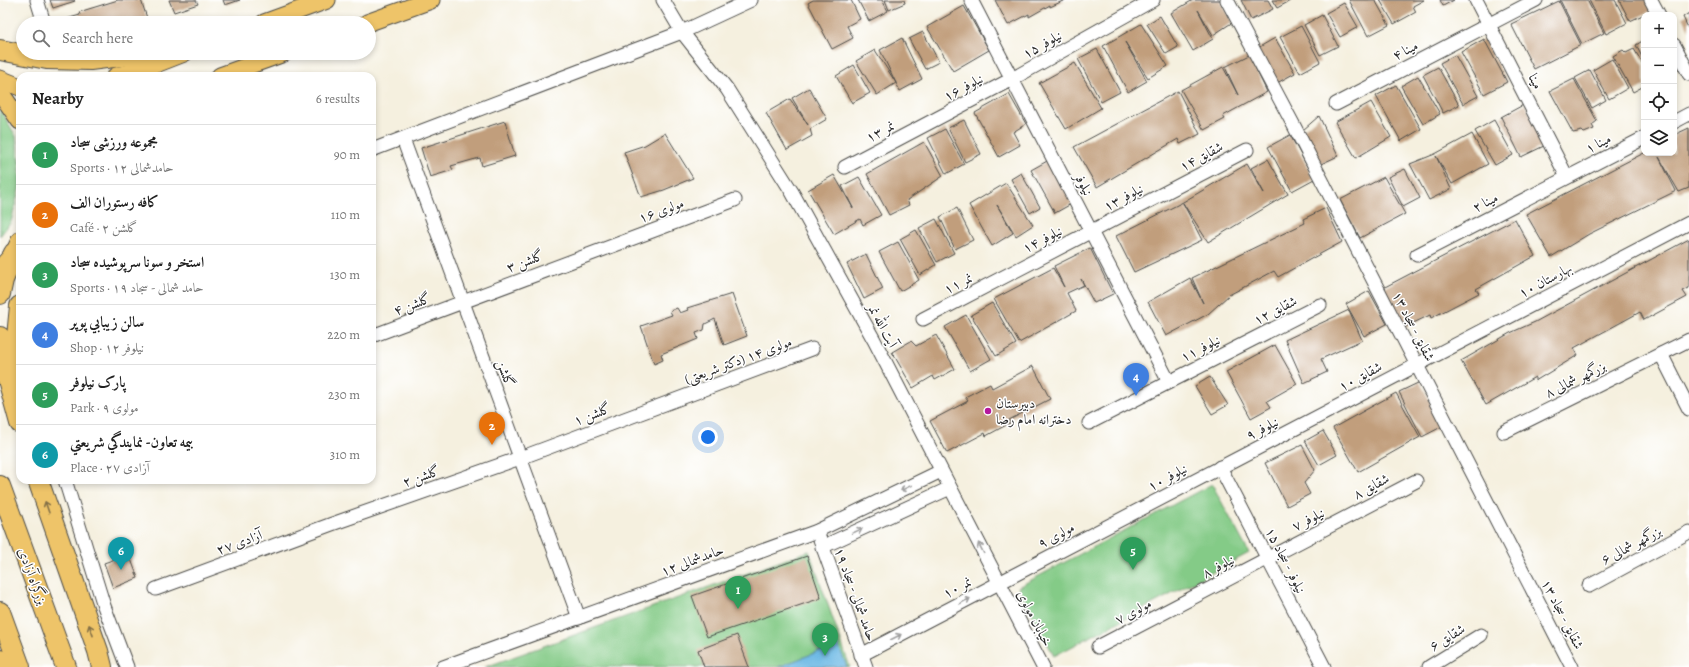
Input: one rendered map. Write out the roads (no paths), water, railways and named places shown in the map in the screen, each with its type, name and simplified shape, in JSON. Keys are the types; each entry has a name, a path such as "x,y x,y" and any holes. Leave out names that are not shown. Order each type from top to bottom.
{"highway":[{"path":"0,50 16,53"},
{"path":"0,294 3,280 16,248"},
{"path":"0,337 4,365 16,409"},
{"path":"39,484 98,651 102,667"},
{"name":"بزرگراه آزادی","path":"0,486 66,667"},
{"path":"0,612 20,667"},
{"path":"0,660 3,667"}],"main road":[{"path":"283,16 327,0"},
{"path":"376,20 431,0"},
{"path":"134,72 166,60"},
{"path":"231,72 265,60"},
{"path":"0,79 16,85"},
{"path":"0,92 16,115"},
{"path":"0,269 16,247"}],"street":[{"path":"38,0 42,16"},
{"path":"664,0 682,32"},
{"path":"376,149 682,32 751,0"},
{"name":"نیلوفر","path":"971,0 1170,382"},
{"name":"نیلوفر ۱۵","path":"1012,79 1154,0"},
{"name":"شقایق - سجاد ۱۳","path":"1227,0 1293,124 1572,667"},
{"name":"مینا","path":"1476,0 1567,177"},
{"name":"مینا ۴","path":"1336,104 1536,0"},
{"path":"1651,0 1657,12"},
{"name":"آیت الله نمر","path":"682,32 727,89 792,192 874,340 999,583"},
{"path":"1676,48 1689,74"},
{"name":"نیلوفر ۱۶","path":"929,123 1012,79"},
{"path":"1677,120 1689,114"},
{"name":"نمر ۱۳","path":"845,168 929,123"},
{"name":"گلشن","path":"403,139 578,618"},
{"name":"مینا ۱","path":"1567,177 1641,140"},
{"name":"شقایق ۱۴","path":"1169,191 1247,150"},
{"name":"مینا ۲","path":"1417,255 1567,177"},
{"name":"نیلوفر ۱۳","path":"1091,232 1169,191"},
{"name":"مولوی ۱۶","path":"599,250 735,200"},
{"name":"بهارستان ۱۰","path":"1416,365 1689,223"},
{"name":"نیلوفر ۱۴","path":"1007,275 1091,232"},
{"name":"گلشن ۳","path":"463,301 599,250"},
{"name":"نمر ۱۱","path":"923,319 1007,275"},
{"name":"گلشن ۴","path":"376,334 463,301"},
{"name":"شقایق ۱۲","path":"1244,343 1320,305"},
{"name":"بزرگمهر شمالی ۸","path":"1504,432 1689,340"},
{"name":"نیلوفر ۱۱","path":"1089,423 1244,343"},
{"name":"مولوی ۱۴ (دکتر شریعتی)","path":"675,400 812,349"},
{"path":"1661,354 1689,409"},
{"name":"شقایق ۱۰","path":"1318,416 1416,365"},
{"name":"گلشن ۱","path":"520,458 675,400"},
{"name":"نیلوفر ۹","path":"1220,467 1318,416"},
{"name":"گلشن ۲","path":"332,524 520,458"},
{"name":"نیلوفر ۱۰","path":"1128,515 1220,467"},
{"name":"نیلوفر - سجاد ۱۵","path":"1220,467 1324,667"},
{"name":"حامدشمالی ۱۲","path":"443,667 817,531 941,471"},
{"name":"شقایق ۸","path":"1342,520 1416,481"},
{"path":"66,484 104,606 126,667"},
{"path":"822,547 950,488"},
{"name":"مولوی ۹","path":"999,583 1128,515"},
{"name":"نیلوفر ۷","path":"1267,558 1342,520"},
{"name":"۲۷ آزادی","path":"156,589 332,524"},
{"name":"حامد شمالی - سجاد ۱۹","path":"817,531 864,661"},
{"name":"بزرگمهر شمالی ۶","path":"1589,586 1689,532"},
{"name":"نیلوفر ۸","path":"1183,602 1267,558"},
{"name":"نمر ۱۰","path":"864,661 930,619 999,583"},
{"name":"خیابان مولوی","path":"999,583 1043,667"},
{"name":"مولوی ۷","path":"1098,647 1183,602"},
{"name":"شقایق ۶","path":"1429,667 1481,635"}],"water":[{"path":"838,644 847,667 778,667"}],"place":[{"name":"سالن زيبابي پوپر","path":"1136,396"},
{"name":"دبیرستان دخترانه امام رضا","path":"988,411"},
{"name":"کافه رستوران الف","path":"492,445"},
{"name":"بيمه تعاون- نمايندگي شريعتي","path":"121,570"},
{"name":"پارک نیلوفر","path":"1133,570"},
{"name":"مجموعه ورزشی سجاد","path":"738,609"},
{"name":"استخر و سونا سرپوشیده سجاد","path":"825,656"}]}
